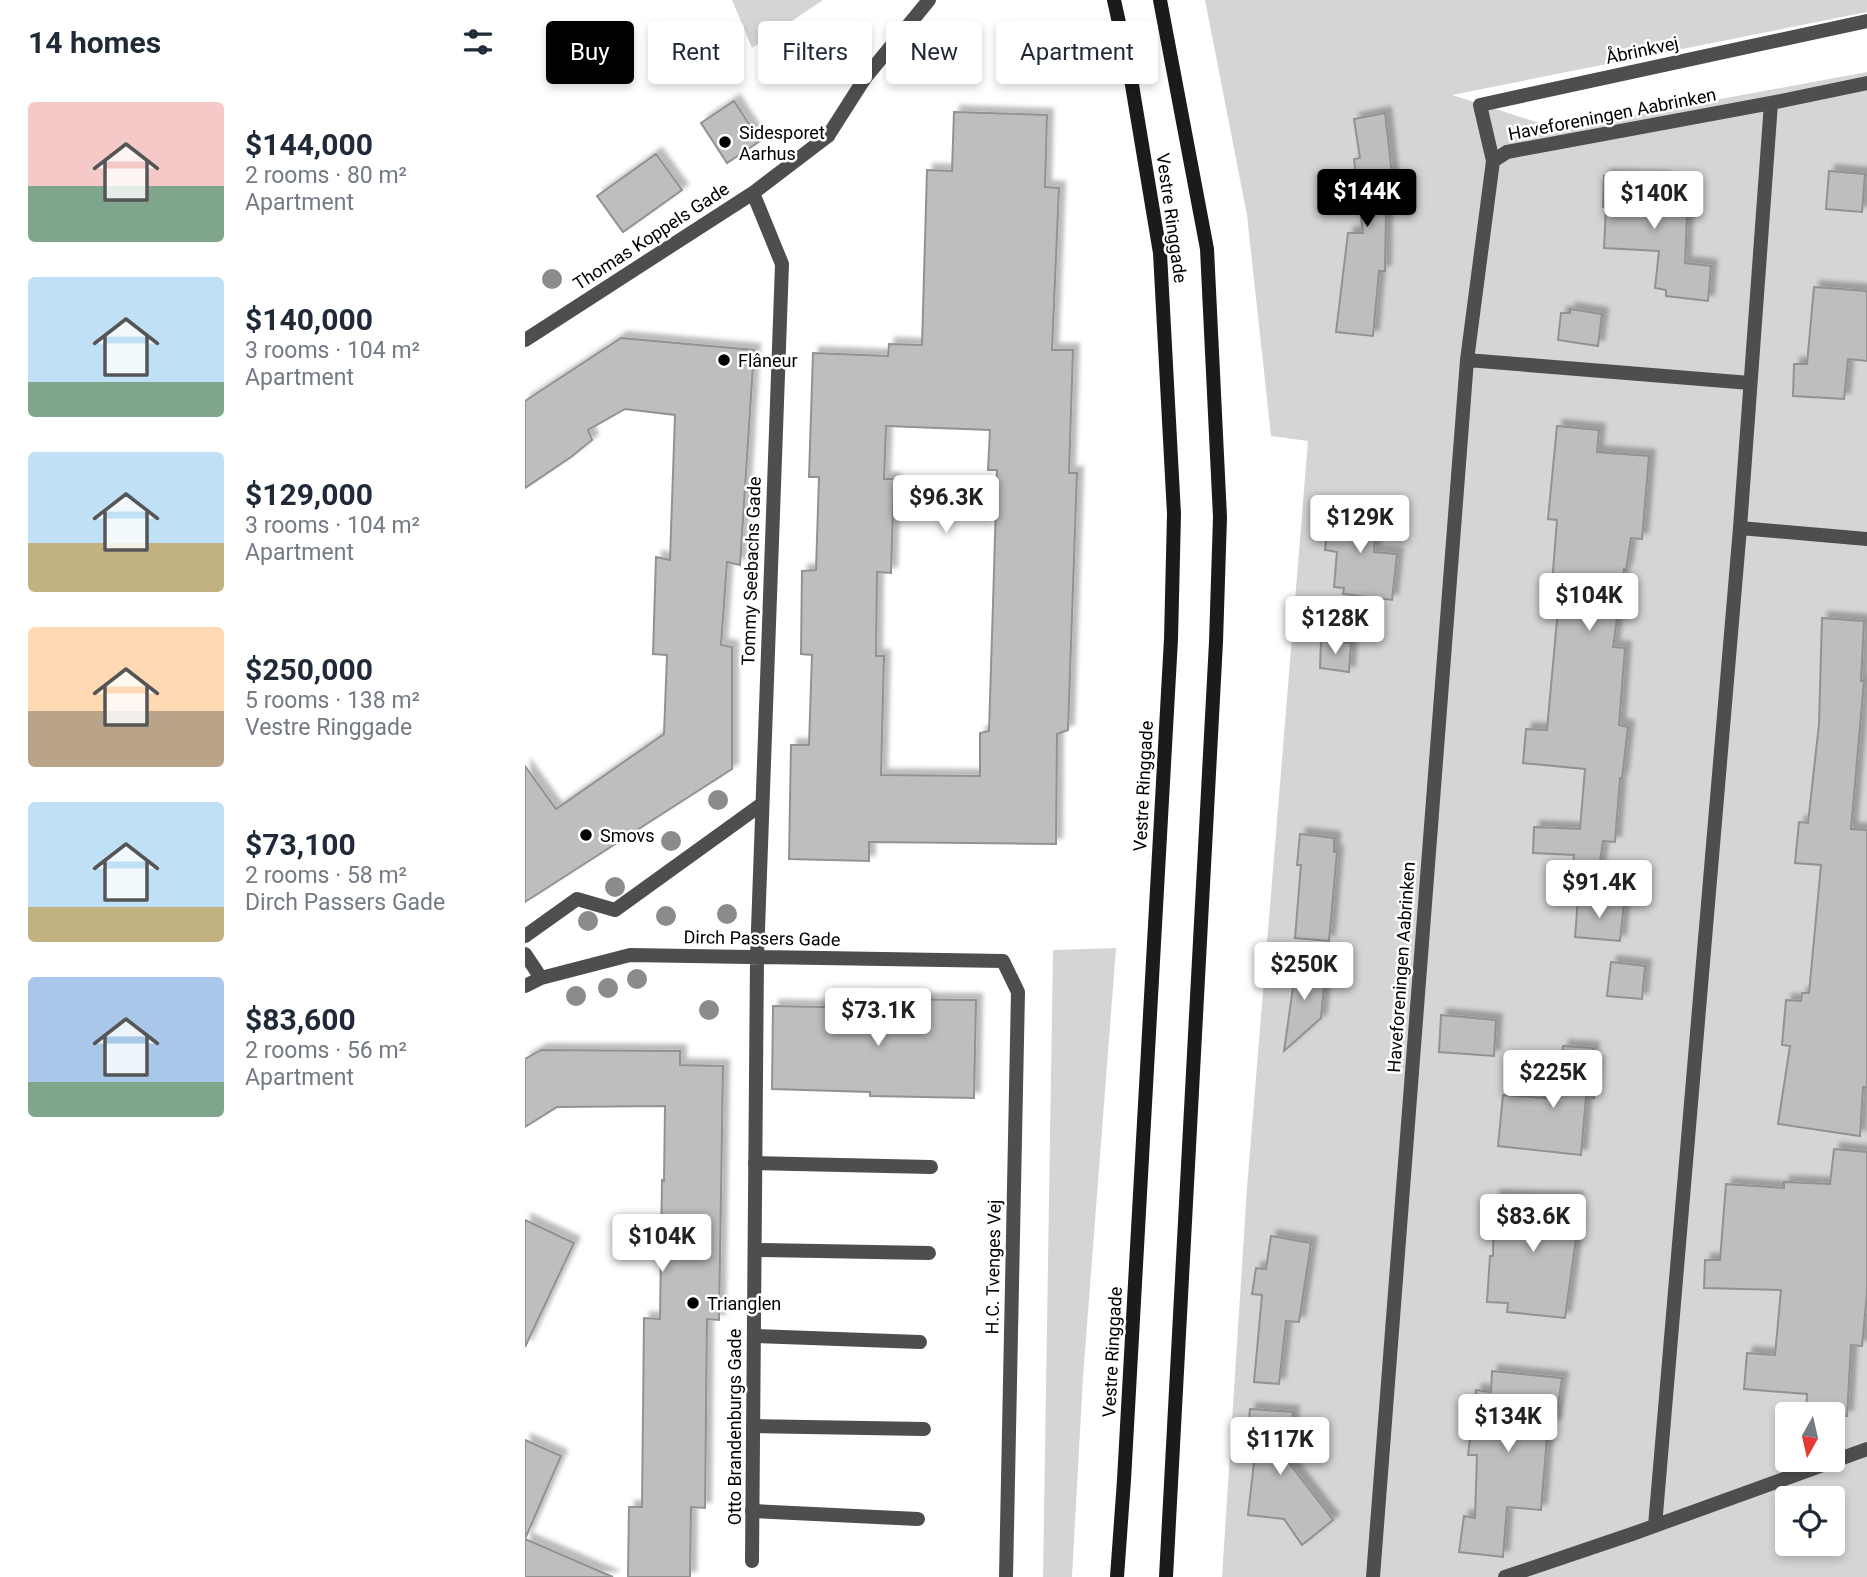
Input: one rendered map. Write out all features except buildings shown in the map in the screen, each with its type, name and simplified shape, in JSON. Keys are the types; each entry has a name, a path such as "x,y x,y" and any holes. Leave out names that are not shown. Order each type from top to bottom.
{"main road":[{"name":"Vestre Ringgade","path":"1114,0 1160,253 1174,514 1171,639 1117,1577"},
{"name":"Vestre Ringgade","path":"1161,5 1207,249 1220,517 1166,1577"}],"street":[{"name":"Thomas Koppels Gade","path":"525,340 754,193 828,136 865,78 929,0"},
{"name":"Åbrinkvej","path":"1493,161 1480,105 1867,21"},
{"name":"Haveforeningen Aabrinken","path":"1373,1577 1467,360 1493,161 1507,152 1867,83"},
{"path":"1655,1526 1740,528 1771,103"},
{"name":"Tommy Seebachs Gade","path":"754,193 782,264 757,957"},
{"path":"1467,360 1750,383"},
{"path":"1740,528 1867,539"},
{"path":"525,936 577,899 615,910 762,804"},
{"path":"525,954 541,978"},
{"name":"Dirch Passers Gade","path":"525,986 541,978 630,955 1003,961"},
{"name":"Otto Brandenburgs Gade","path":"752,1561 757,957"},
{"name":"H.C. Tvenges Vej","path":"1003,961 1018,992 1006,1577"},
{"path":"755,1163 931,1167"},
{"path":"755,1250 929,1253"},
{"path":"754,1336 920,1342"},
{"path":"753,1426 924,1429"},
{"path":"1505,1577 1867,1449"},
{"path":"753,1511 918,1519"}],"shaded area":[{"path":"732,0 823,0 792,21 758,21 758,44 752,48 744,29 744,21 741,21"},
{"path":"1205,0 1867,0 1867,12 1452,95 1558,129 1867,72 1867,1577 1222,1577 1247,1188 1308,441 1271,436 1247,215"},
{"path":"1116,948 1083,1377 1072,1577 1043,1577 1053,950"}],"place":[{"name":"Sidesporet Aarhus","path":"725,142"},
{"name":"Flâneur","path":"724,360"},
{"name":"Smovs","path":"586,835"},
{"name":"Trianglen","path":"693,1303"}]}
